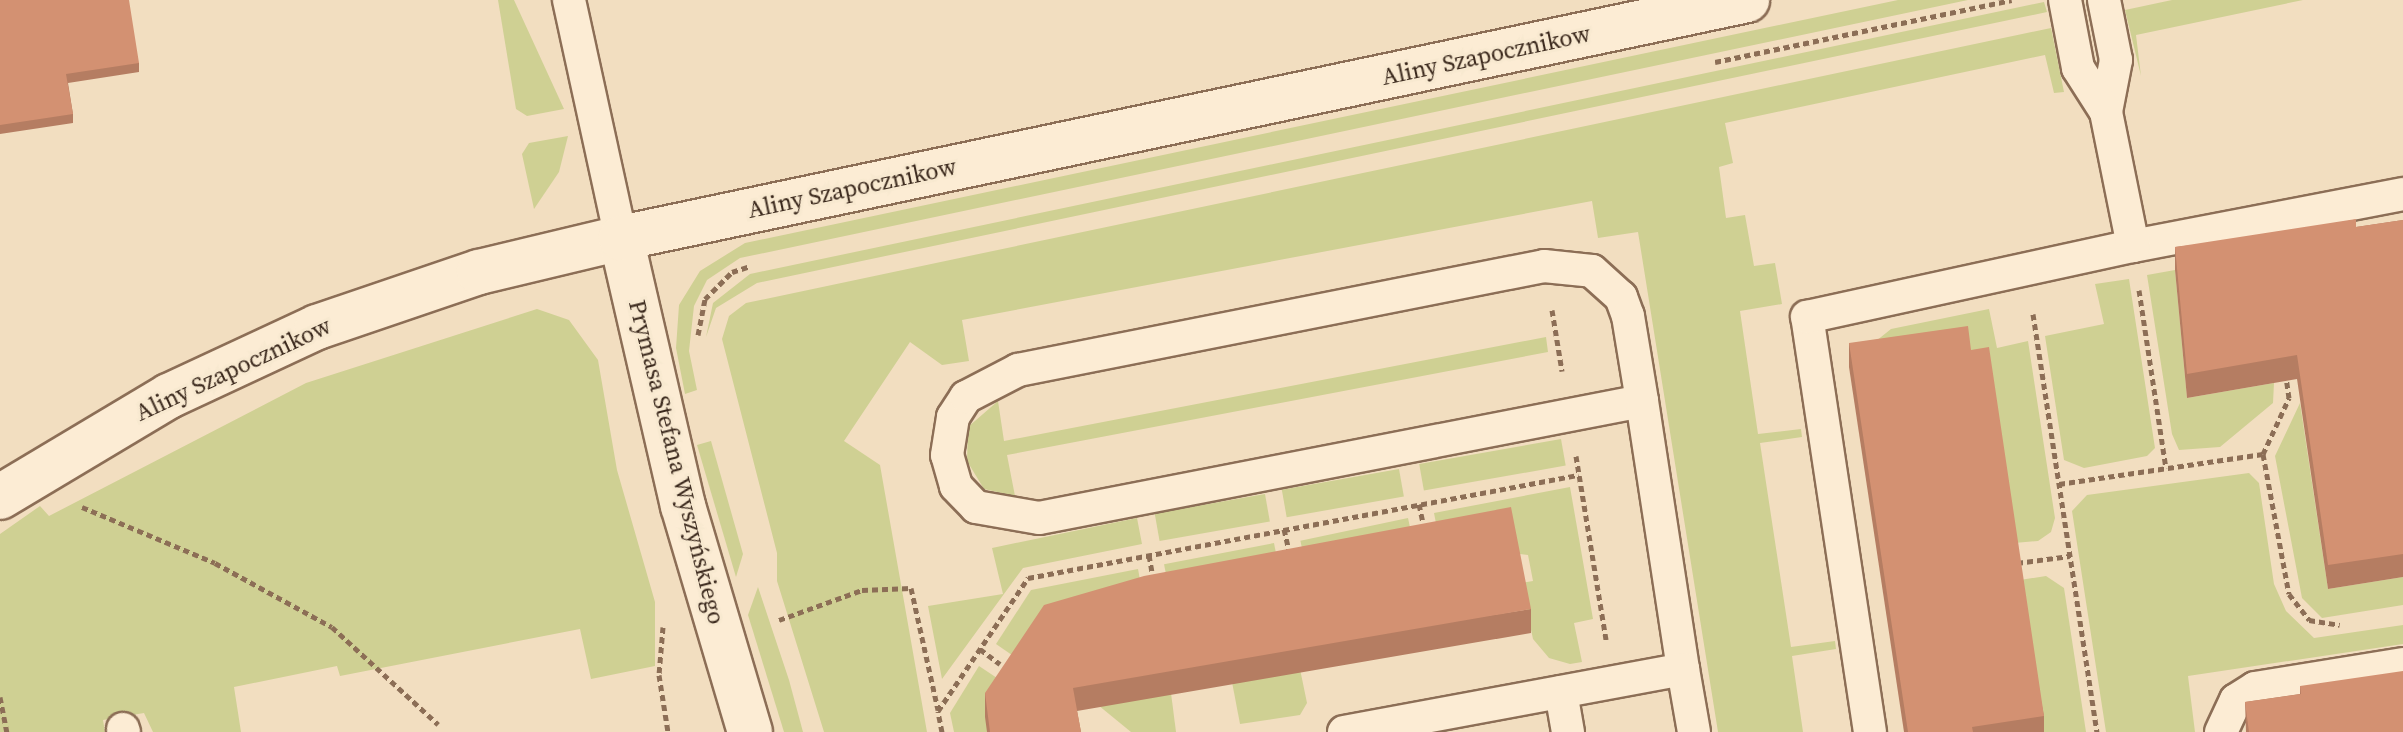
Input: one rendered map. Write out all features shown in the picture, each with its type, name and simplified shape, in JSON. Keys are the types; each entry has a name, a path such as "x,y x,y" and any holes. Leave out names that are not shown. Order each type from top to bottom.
{"street":[{"name":"Aliny Szapocznikow","path":"0,497 169,396 317,327 479,272 621,238 1747,0"},
{"name":"Prymasa Stefana Wyszyńskiego","path":"621,238 683,506 750,732"}],"lane":[{"path":"569,0 621,238"},
{"path":"2065,0 2078,68 2106,112 2133,246"},
{"path":"2104,0 2116,60 2106,112"},
{"path":"1870,732 1807,317 2133,246 2403,194"},
{"path":"1642,401 1039,518 976,507 949,467 953,417 966,397 1003,375 1544,266 1592,271 1621,297 1642,401 1694,732"},
{"path":"2221,732 2236,700 2255,688 2403,664"},
{"path":"1344,732 1683,669"},
{"path":"1561,692 1568,732"}],"path":[{"path":"1701,66 2012,0"},
{"path":"2133,246 2166,468"},
{"path":"700,350 705,299 732,272 767,262"},
{"path":"1544,266 1613,682"},
{"path":"2026,269 2097,732"},
{"path":"2285,369 2289,398 2263,454 2289,594 2309,620 2350,624"},
{"path":"2059,484 2263,454"},
{"path":"938,711 1028,578 1578,475"},
{"path":"1419,504 1425,534"},
{"path":"70,505 202,557 332,627 438,724"},
{"path":"1284,529 1290,558"},
{"path":"1149,555 1154,583"},
{"path":"2017,563 2070,556"},
{"path":"779,620 862,590 911,588 942,732"},
{"path":"665,614 659,675 668,732"},
{"path":"980,649 1000,664"},
{"path":"0,697 7,732"}],"green space":[{"path":"498,0 514,0 564,109 527,116 516,109"},
{"path":"1898,0 1968,0 740,258 707,280 694,306 689,351 697,390 685,394 676,348 679,305 700,271 745,243"},
{"path":"2172,0 2303,0 2136,35 2141,76 2125,10"},
{"path":"2044,2 2047,12 757,283 716,308 706,337 713,303 750,274"},
{"path":"2051,28 2064,92 2054,93 2045,55 1725,123 1733,163 1719,167 1726,218 1745,215 1754,266 1775,263 1782,304 1740,311 1758,434 1801,429 1802,437 1760,443 1791,647 1835,641 1836,649 1792,656 1803,732 1718,732 1638,232 1598,238 1592,201 962,320 969,361 942,365 910,342 844,441 880,465 927,732 824,732 777,581 777,553 722,339 729,316 746,303"},
{"path":"568,136 559,172 534,209 522,154 529,143"},
{"path":"2175,270 2187,398 2274,383 2273,403 2220,447 2179,450 2172,434 2147,275"},
{"path":"2129,279 2155,448 2147,456 2084,468 2064,460 2045,336 2104,324 2095,284"},
{"path":"537,309 569,320 598,360 617,470 655,602 655,666 591,679 580,629 340,676 337,666 234,687 241,732 153,732 144,713 103,720 105,732 0,732 0,534 40,506 49,516 306,383"},
{"path":"1989,309 1997,348 2028,341 2055,518 2051,532 2038,541 2014,543 1876,341 1891,329"},
{"path":"1546,337 1548,352 1007,455 1015,496 984,489 967,461 968,427 998,401 1004,441"},
{"path":"2300,403 2328,589 2403,577 2403,605 2322,618 2302,598 2275,456"},
{"path":"1561,439 1566,466 1424,491 1419,464"},
{"path":"711,441 743,554 736,577 697,445"},
{"path":"1399,469 1404,497 1287,517 1282,490"},
{"path":"2249,473 2259,483 2274,584 2286,611 2314,638 2403,625 2403,644 2188,676 2195,732 2106,732 2072,511 2087,495"},
{"path":"1570,487 1593,619 1574,623 1582,662 1570,664 1549,658 1533,639 1521,583 1533,581 1528,555 1440,544 1434,513"},
{"path":"1265,494 1270,522 1160,541 1155,513"},
{"path":"1137,518 1142,544 1023,568 942,679 928,606 1003,594 992,548"},
{"path":"1408,518 1415,552 1308,575 1300,541"},
{"path":"1274,543 1280,575 1170,597 1164,564"},
{"path":"1138,569 1144,602 1022,662 996,644 1031,590"},
{"path":"2046,576 2064,588 2086,732 2043,732 2020,580"},
{"path":"758,587 803,732 784,732 748,615"},
{"path":"979,666 1006,684 987,732 954,732 950,713"},
{"path":"1300,669 1307,703 1300,715 1240,724 1232,682"},
{"path":"1171,693 1176,732 1131,732 1098,705"}],"building":[{"path":"0,0 129,0 139,63 66,74 73,114 0,125"},
{"path":"2356,219 2356,227 2403,220 2403,554 2328,565 2297,355 2187,374 2175,247"},
{"path":"1968,326 1971,350 1989,347 2044,716 1972,727 1973,732 1908,732 1849,343"},
{"path":"1511,507 1531,609 1073,688 1081,732 990,732 985,693 1044,605 1144,576"},
{"path":"2403,671 2403,732 2249,732 2245,702 2301,694 2300,686"}]}
